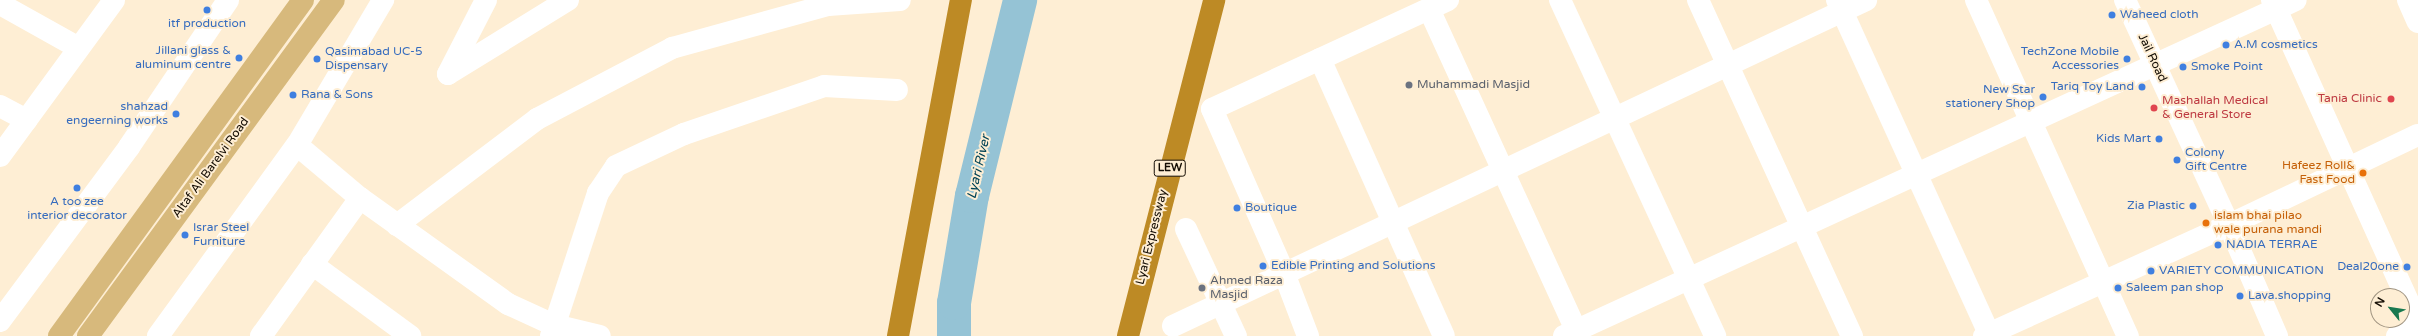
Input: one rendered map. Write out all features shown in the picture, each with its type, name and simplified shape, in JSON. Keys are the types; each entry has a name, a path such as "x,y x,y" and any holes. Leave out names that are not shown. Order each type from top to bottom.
{"highway":[{"path":"898,336 961,0"},
{"name":"Lyari Expressway","path":"1128,336 1214,0"}],"main road":[{"name":"Altaf Ali Barelvi Road","path":"58,336 303,0"},
{"name":"Altaf Ali Barelvi Road","path":"88,336 334,0"}],"street":[{"path":"0,156 114,0"},
{"path":"0,321 129,147 228,0"},
{"path":"158,336 297,145 383,0"},
{"path":"486,0 448,74 568,0"},
{"path":"397,225 536,119 672,48 828,4 900,0"},
{"path":"1560,0 1715,336"},
{"path":"1698,0 1852,336"},
{"path":"1174,326 1222,302 1728,65 1839,6 1866,0"},
{"path":"1976,0 2128,336"},
{"name":"Jail Road","path":"2125,0 2229,225 2277,336"},
{"path":"1308,336 1284,273 1212,109 1438,4 1503,170 1573,334 2155,64 2274,5 2296,0"},
{"path":"2408,0 2418,22"},
{"path":"0,4 79,48"},
{"path":"2274,5 2418,325 2398,336"},
{"path":"1839,6 1988,335 2229,225 2418,135"},
{"path":"1320,59 1444,336"},
{"path":"552,331 598,192 616,166 684,134 824,86 897,90"},
{"path":"0,106 26,120"},
{"path":"297,145 360,198 508,304 552,331 600,336"},
{"path":"265,335 312,264 360,198"},
{"path":"1186,229 1222,302 1236,336"},
{"path":"312,264 410,336"}],"waterway":[{"name":"Lyari River","path":"954,336 954,303 972,196 1020,0"}],"place":[{"name":"itf production","path":"207,10"},
{"name":"Waheed cloth","path":"2112,15"},
{"name":"A.M cosmetics","path":"2226,45"},
{"name":"Jillani glass & aluminum centre","path":"239,58"},
{"name":"Qasimabad UC-5 Dispensary","path":"317,59"},
{"name":"TechZone Mobile Accessories","path":"2127,59"},
{"name":"Smoke Point","path":"2183,67"},
{"name":"Muhammadi Masjid","path":"1409,85"},
{"name":"Tariq Toy Land","path":"2142,87"},
{"name":"Rana & Sons","path":"293,95"},
{"name":"New Star stationery Shop","path":"2043,97"},
{"name":"Tania Clinic","path":"2391,99"},
{"name":"Mashallah Medical & General Store","path":"2154,108"},
{"name":"shahzad engeerning works","path":"176,114"},
{"name":"Kids Mart","path":"2159,139"},
{"name":"Colony Gift Centre","path":"2177,160"},
{"name":"Hafeez Roll& Fast Food","path":"2363,173"},
{"name":"A too zee interior decorator","path":"77,188"},
{"name":"Zia Plastic","path":"2193,206"},
{"name":"Boutique","path":"1237,208"},
{"name":"islam bhai pilao wale purana mandi","path":"2206,223"},
{"name":"Israr Steel Furniture","path":"185,235"},
{"name":"NADIA TERRAE","path":"2218,245"},
{"name":"Edible Printing and Solutions","path":"1263,266"},
{"name":"Deal20one","path":"2407,267"},
{"name":"VARIETY COMMUNICATION","path":"2151,271"},
{"name":"Ahmed Raza Masjid","path":"1202,288"},
{"name":"Saleem pan shop","path":"2118,288"},
{"name":"Lava.shopping","path":"2240,296"}]}
